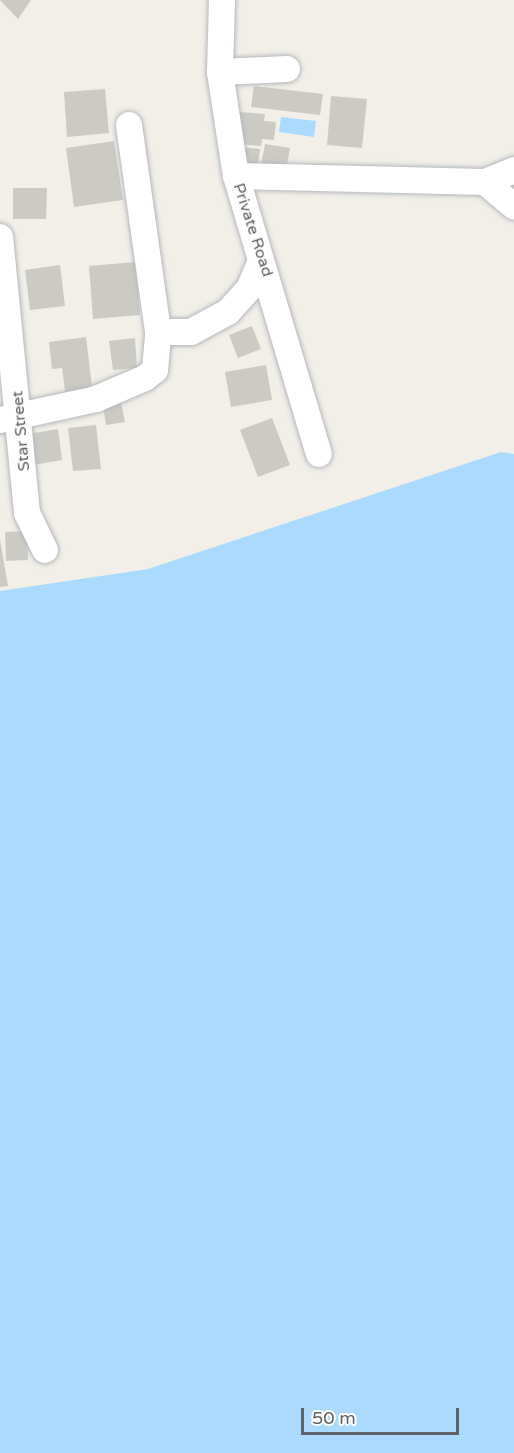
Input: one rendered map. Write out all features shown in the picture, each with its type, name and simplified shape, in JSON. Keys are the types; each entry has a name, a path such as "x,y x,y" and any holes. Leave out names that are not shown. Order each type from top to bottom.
{"street":[{"name":"Private Road","path":"222,0 220,72 236,176 319,454"},
{"path":"220,72 287,69"},
{"path":"10,420 96,399 145,378 155,370 158,332 129,125"},
{"path":"236,176 485,182 514,170"},
{"path":"485,182 514,206"},
{"name":"Star Street","path":"0,237 10,420 27,513 45,550"},
{"path":"158,332 191,332 228,312 249,289 261,261"}],"water":[{"path":"281,117 316,121 314,137 279,132"},
{"path":"501,452 514,454 514,1453 0,1453 0,591 148,569"}],"building":[{"path":"0,0 31,0 18,19"},
{"path":"254,86 323,94 320,115 251,107"},
{"path":"105,89 109,133 67,137 64,92"},
{"path":"331,96 367,99 362,148 327,145"},
{"path":"239,112 265,114 264,121 276,122 274,140 262,139 261,146 235,144"},
{"path":"114,141 123,200 74,207 66,148"},
{"path":"265,144 290,148 286,170 261,166"},
{"path":"238,147 260,149 258,165 236,162"},
{"path":"13,188 47,188 46,219 13,219"},
{"path":"135,262 140,315 93,319 89,266"},
{"path":"60,265 65,306 30,310 25,270"},
{"path":"252,326 261,349 238,358 229,335"},
{"path":"86,337 93,395 66,398 62,368 52,369 49,342"},
{"path":"135,338 137,368 113,370 109,341"},
{"path":"266,365 272,400 231,407 225,372"},
{"path":"121,402 125,422 106,425 103,406"},
{"path":"272,418 290,465 258,477 240,430"},
{"path":"96,425 101,469 73,471 68,428"},
{"path":"58,429 62,460 33,465 28,434"},
{"path":"27,531 28,560 6,561 5,532"},
{"path":"0,539 8,586 0,587"}]}
